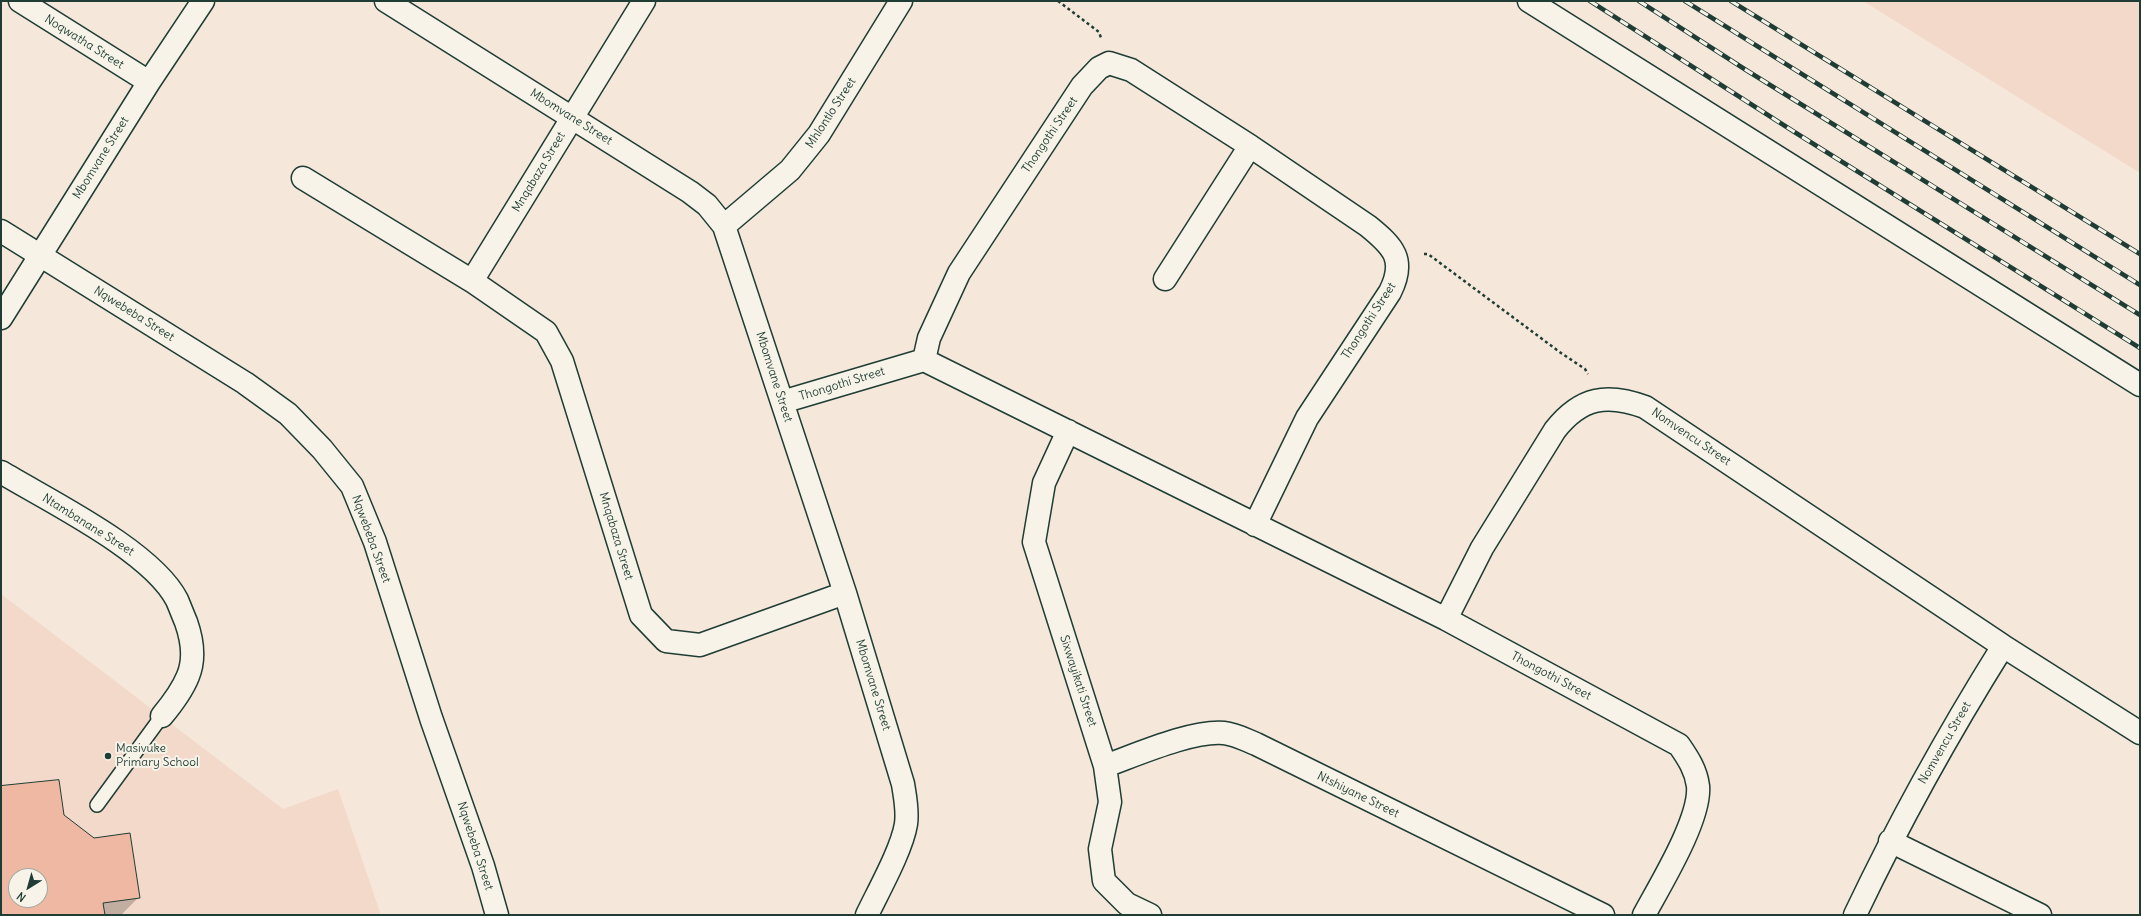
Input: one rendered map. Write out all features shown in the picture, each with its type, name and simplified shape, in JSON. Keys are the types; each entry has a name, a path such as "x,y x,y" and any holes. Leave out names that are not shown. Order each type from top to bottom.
{"street":[{"name":"Noqwatha Street","path":"20,1 148,82"},
{"name":"Mbomvane Street","path":"1,318 148,82 203,1"},
{"name":"Mbomvane Street","path":"386,1 690,192 707,205 724,226 844,593 903,784 906,804 906,824 900,844 867,915"},
{"name":"Mnqabaza Street","path":"472,281 644,1"},
{"name":"Mhlontlo Street","path":"724,226 790,170 820,134 901,1"},
{"path":"1529,1 2140,385"},
{"name":"Thongothi Street","path":"924,360 929,338 959,273 977,243 1082,86 1099,68 1109,63 1131,70 1250,146 1368,226 1385,239 1394,252 1399,266 1397,279 1390,292 1307,418 1255,525"},
{"path":"1165,279 1250,146"},
{"name":"Mnqabaza Street","path":"303,178 472,281 546,332 562,362 641,615 666,641 700,644 844,593"},
{"name":"Nqwebeba Street","path":"1,231 245,383 288,414 322,450 352,486 375,542 432,718 483,866 497,915"},
{"name":"Thongothi Street","path":"782,402 924,360 1446,619 1679,745 1693,767 1698,788 1694,810 1688,829 1644,915"},
{"name":"Nomvencu Street","path":"1446,619 1482,548 1555,430 1568,414 1581,405 1600,400 1625,400 1645,407 2003,646 2140,733"},
{"name":"Sixwayikati Street","path":"1068,431 1044,482 1034,542 1105,766 1110,802 1100,848 1104,882 1127,904 1150,915"},
{"name":"Ntambanane Street","path":"1,472 100,531 138,556 159,576 176,599 189,631 192,652 188,674 177,696 162,716"},
{"name":"Nomvencu Street","path":"1855,915 1890,841 1942,745 2003,646"},
{"name":"Ntshiyane Street","path":"1105,766 1150,750 1206,734 1224,733 1239,737 1603,915"},
{"path":"1890,841 2040,915"}],"lane":[{"path":"97,805 162,716"}],"path":[{"path":"1058,1 1098,32 1109,63"},
{"path":"1394,252 1428,254 1561,353 1585,369 1600,400"}],"shaded area":[{"path":"1863,1 2140,1 2140,173"},
{"name":"Masivuke Primary School","path":"1,594 283,809 338,789 381,915 1,915"}],"building":[{"path":"59,780 64,815 94,838 130,833 140,898 103,903 105,915 1,915 1,786"}],"railway":[{"path":"1590,1 1796,133 2140,348"},
{"path":"1639,1 1746,70 2140,315"},
{"path":"1685,1 2140,285"},
{"path":"1731,1 2140,254"}],"place":[{"name":"Masivuke Primary School","path":"108,756"}]}
